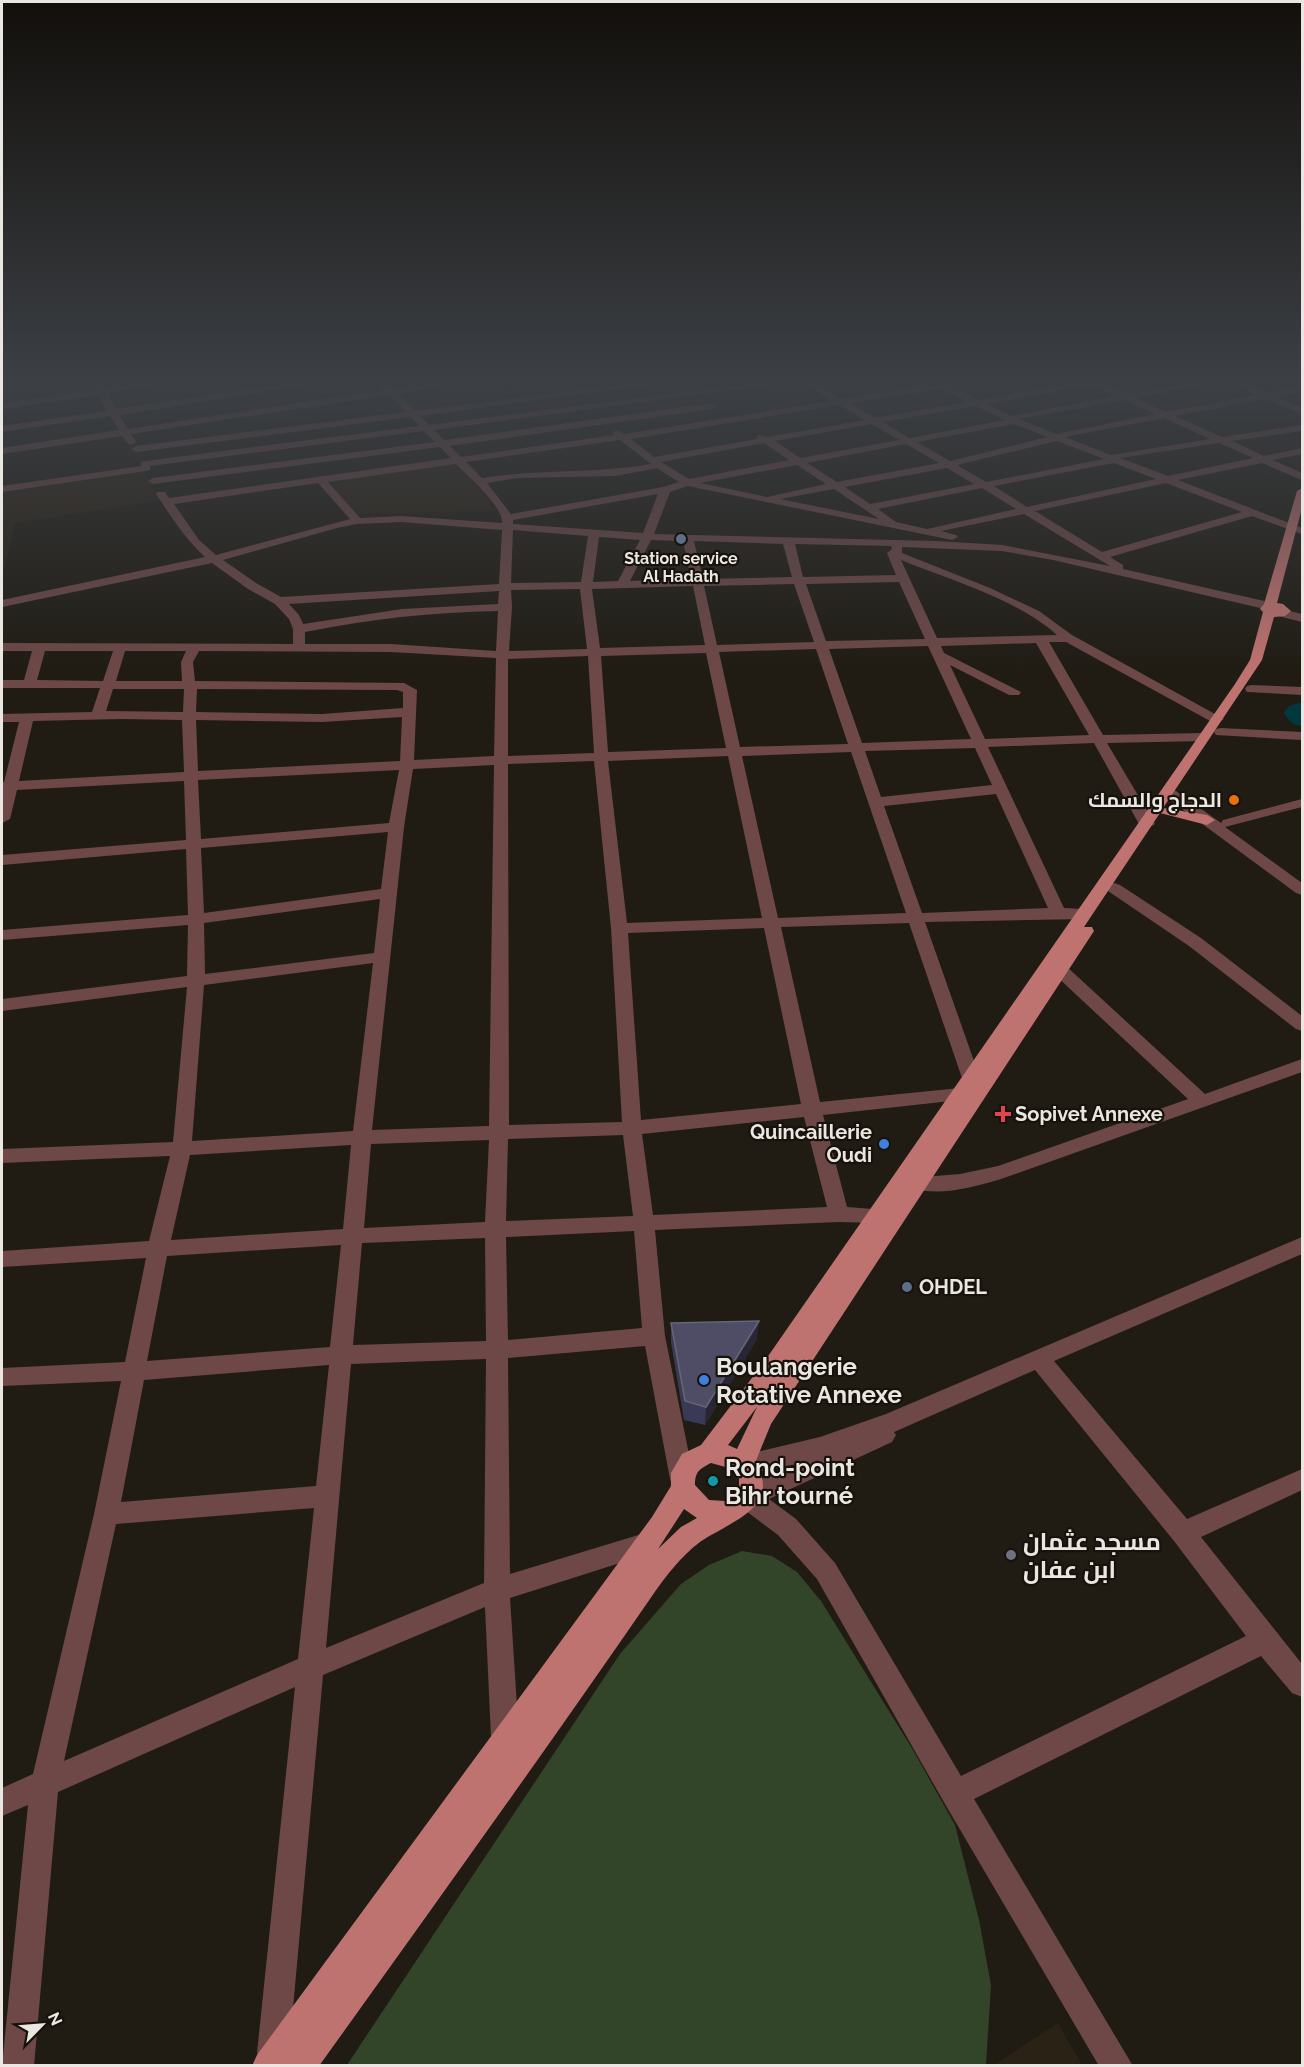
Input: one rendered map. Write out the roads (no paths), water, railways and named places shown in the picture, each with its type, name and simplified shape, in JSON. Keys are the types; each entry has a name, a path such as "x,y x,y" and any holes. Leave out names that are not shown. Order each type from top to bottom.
{"main road":[{"path":"280,2064 505,1737 661,1525 691,1461 710,1452 772,1369 1147,824 1174,795 1203,737 1219,726 1252,688 1268,655 1276,610 1298,530 1302,491"},
{"path":"744,1465 761,1420 789,1374 1060,970 1219,726 1256,660 1276,610"},
{"path":"280,2064 515,1768 657,1567 690,1535 742,1501 751,1480 744,1465 731,1455 710,1452"},
{"path":"682,1483 692,1503 710,1512 742,1501"}],"street":[{"path":"4,488 66,478"},
{"path":"172,478 153,481 195,542 214,559 252,586 279,601 295,618 299,629 299,647"},
{"path":"166,502 324,478"},
{"path":"478,478 493,495 508,522 507,587 502,655 499,1132 495,1229 497,1590 505,1737"},
{"path":"480,481 499,478"},
{"path":"682,478 688,482 764,499 927,531 973,546"},
{"path":"508,522 665,490 708,478"},
{"path":"827,478 894,525"},
{"path":"764,499 872,478"},
{"path":"975,478 1131,575"},
{"path":"870,507 1012,478"},
{"path":"320,479 357,521"},
{"path":"1170,479 1298,530"},
{"path":"927,531 1170,479 1298,530"},
{"path":"622,585 647,537 665,490"},
{"path":"1101,556 1252,513"},
{"path":"2,603 214,559 357,521 420,520 508,522 594,534 647,537 788,540 894,548 973,546 1025,552 1131,575 1302,617"},
{"path":"594,534 586,587 619,928 632,1128 644,1224 654,1336 682,1483"},
{"path":"688,538 812,1111 839,1214"},
{"path":"788,540 798,579 918,919 938,987 972,1078"},
{"path":"894,548 904,578 935,649 1058,913"},
{"path":"894,548 1027,609 1062,631 1068,638 1219,726 1302,736"},
{"path":"279,601 507,587 904,578"},
{"path":"299,629 376,616 506,607"},
{"path":"2,647 391,648 502,655 822,646 935,649 1068,638"},
{"path":"1041,640 1099,739 1112,767 1147,824"},
{"path":"29,684 39,648"},
{"path":"98,715 120,648"},
{"path":"18,2066 45,1782 106,1514 158,1249 182,1149 196,981 194,844 190,776 191,686 187,677 188,663 194,648"},
{"path":"935,649 1014,692"},
{"path":"2,684 399,686 410,690 407,765 388,893 310,1667 280,2064"},
{"path":"1252,688 1302,690"},
{"path":"2,718 98,715 322,718 409,712"},
{"path":"2,819 6,786 27,717"},
{"path":"6,786 503,760 1203,737"},
{"path":"876,802 1000,789"},
{"path":"1174,795 1302,890"},
{"path":"1174,795 1228,823 1302,880"},
{"path":"1228,823 1302,803"},
{"path":"2,860 396,827"},
{"path":"1114,888 1195,942 1302,1025"},
{"path":"2,935 196,919 388,893"},
{"path":"619,928 1084,914"},
{"path":"2,1005 382,957"},
{"path":"1060,970 1202,1102"},
{"path":"918,1183 950,1184 992,1174 1302,1065"},
{"path":"2,1156 182,1149 362,1137 632,1128 960,1094"},
{"path":"2,1259 353,1236 839,1214 878,1215"},
{"path":"744,1465 793,1457 926,1410 1038,1358 1302,1245"},
{"path":"2,1377 135,1371 341,1355 497,1350 654,1336"},
{"path":"1038,1358 1183,1533 1265,1640 1302,1684"},
{"path":"742,1501 831,1462 908,1423 926,1410"},
{"path":"1183,1533 1302,1479"},
{"path":"106,1514 327,1496"},
{"path":"742,1501 787,1527 826,1571 955,1794 1117,2066"},
{"path":"2,1802 310,1667 497,1590 645,1544"},
{"path":"955,1794 1265,1640"}],"water":[{"path":"1302,702 1302,726 1291,722 1284,712 1289,706"}],"place":[{"name":"Station service Al Hadath","path":"681,539"},
{"name":"الدجاج والسمك","path":"1234,800"},
{"name":"Sopivet Annexe","path":"1003,1114"},
{"name":"Quincaillerie Oudi","path":"884,1144"},
{"name":"OHDEL","path":"907,1287"},
{"name":"Boulangerie Rotative Annexe","path":"704,1380"},
{"name":"Rond-point Bihr tourné","path":"713,1481"},
{"name":"مسجد عثمان ابن عفان","path":"1011,1555"}]}
